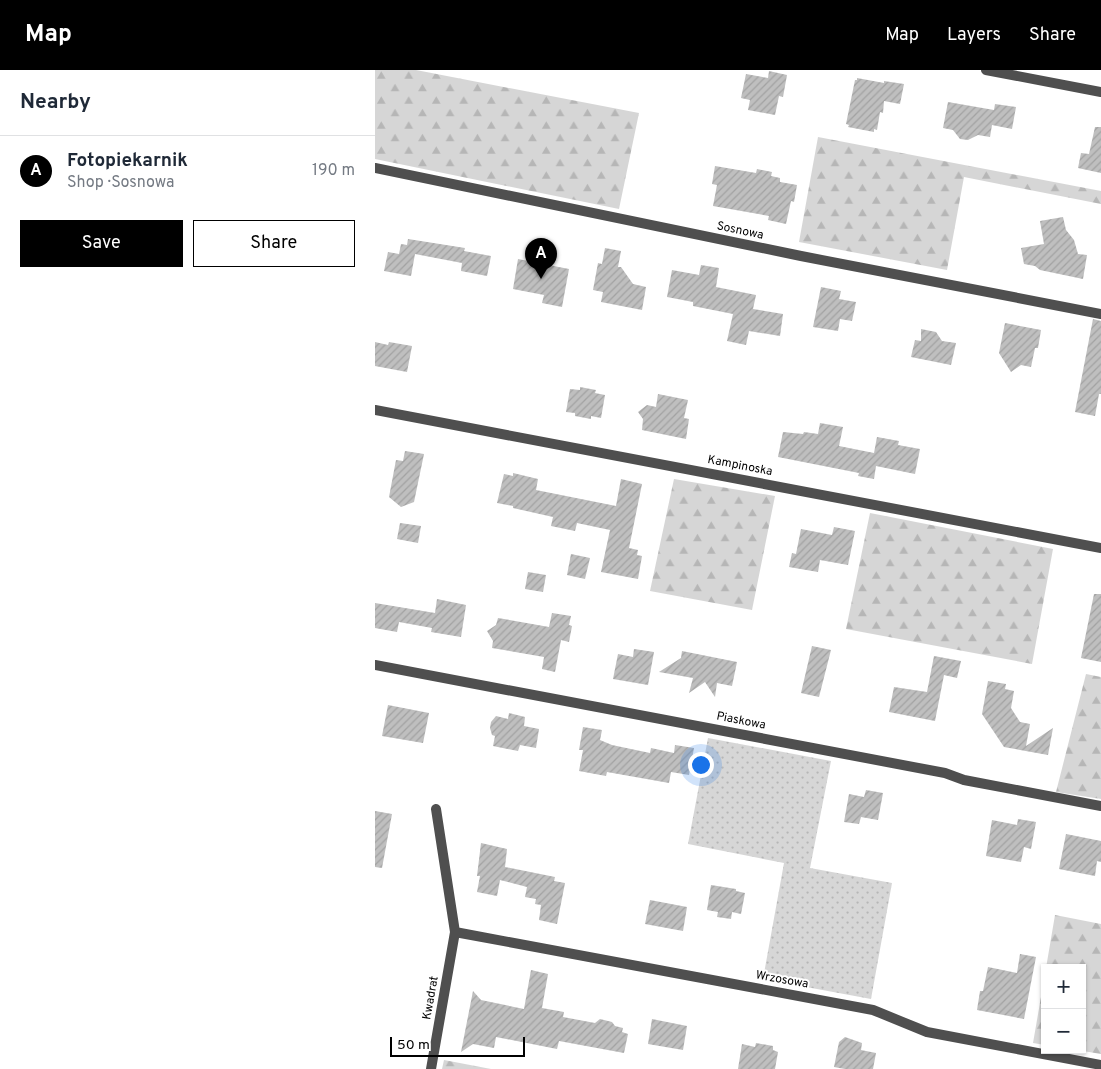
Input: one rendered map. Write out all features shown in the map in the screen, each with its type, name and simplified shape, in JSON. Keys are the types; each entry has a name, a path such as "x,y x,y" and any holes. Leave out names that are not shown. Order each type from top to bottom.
{"street":[{"path":"986,70 1101,92"},
{"name":"Sosnowa","path":"375,168 801,256 1101,314"},
{"name":"Kampinoska","path":"375,410 1101,548"},
{"name":"Piaskowa","path":"375,665 945,773 964,780 1101,806"},
{"name":"Kwadrat","path":"431,1069 455,932 437,809"},
{"name":"Wrzosowa","path":"455,932 873,1010 927,1032 1101,1064"}],"green space":[{"path":"375,70 416,70 639,113 619,209 375,159"},
{"path":"818,137 1101,191 1101,204 964,177 947,270 799,242"},
{"path":"674,479 775,496 752,610 650,591"},
{"path":"870,513 1053,549 1032,664 846,629"},
{"path":"1086,674 1101,677 1101,799 1056,792"},
{"path":"708,738 831,761 810,868 892,883 871,999 763,979 784,863 688,844"},
{"path":"1055,915 1101,924 1101,1054 1086,1052 1086,964 1047,964"},
{"path":"1041,997 1041,1044 1033,1043"},
{"path":"444,1060 491,1069 442,1069"}],"building":[{"path":"769,71 787,75 783,97 779,96 775,115 748,110 750,100 741,98 746,74 768,78"},
{"path":"857,78 884,83 884,81 904,84 900,104 884,101 883,113 880,112 877,130 874,129 874,132 848,127 849,125 846,124"},
{"path":"948,102 994,110 995,104 1016,107 1012,129 992,125 990,137 978,135 968,140 960,139 953,130 943,128"},
{"path":"1095,127 1101,127 1101,173 1078,168 1081,153 1089,154"},
{"path":"715,166 756,173 757,169 772,172 771,176 780,178 780,182 797,185 794,202 791,201 786,224 768,220 769,216 713,206 717,185 712,184"},
{"path":"1063,217 1066,230 1074,240 1078,254 1087,255 1083,279 1040,270 1035,266 1024,264 1021,248 1044,244 1040,221"},
{"path":"408,239 465,248 464,251 491,256 487,276 461,271 462,263 415,254 411,276 384,271 388,252 399,254 401,244 407,245"},
{"path":"605,248 621,251 618,267 621,267 633,284 646,287 642,310 601,302 603,292 593,290 598,263 602,264"},
{"path":"518,259 569,269 562,307 542,303 544,295 513,289"},
{"path":"701,265 719,268 716,287 756,295 753,309 783,314 780,336 749,331 746,345 727,341 733,314 693,306 693,302 667,297 672,270 699,275"},
{"path":"821,287 841,291 839,299 856,302 852,321 840,319 838,331 813,327"},
{"path":"1093,319 1101,321 1101,394 1099,394 1095,416 1075,412"},
{"path":"1005,323 1041,330 1038,348 1035,348 1031,367 1021,365 1011,372 999,353"},
{"path":"921,329 936,332 942,341 956,343 951,365 911,357 915,340 921,341"},
{"path":"375,342 388,345 389,342 412,346 407,372 375,366"},
{"path":"580,387 596,390 595,393 605,395 601,418 591,416 591,419 566,412 570,389 580,390"},
{"path":"658,394 688,400 684,418 689,419 686,439 642,430 643,419 638,412 647,405 656,407"},
{"path":"820,423 843,427 839,446 874,453 877,437 899,441 898,445 920,449 915,474 876,466 874,479 858,476 859,473 778,457 783,432 818,434"},
{"path":"405,451 424,454 414,502 401,507 389,497 396,460 403,461"},
{"path":"513,473 538,479 536,490 616,506 621,479 642,484 629,548 638,550 637,555 642,556 638,579 601,572 610,530 577,523 575,531 551,526 553,517 497,503 504,474 513,476"},
{"path":"400,523 421,526 418,543 397,539"},
{"path":"834,527 855,531 848,565 820,560 818,572 789,567 792,553 796,554 801,529 832,535"},
{"path":"571,554 590,558 585,579 567,575"},
{"path":"528,572 546,575 543,592 525,589"},
{"path":"1094,594 1101,594 1101,662 1081,658"},
{"path":"437,599 466,605 461,637 431,632 432,628 399,622 397,632 375,628 375,603 435,613"},
{"path":"552,613 571,616 569,625 572,626 569,642 561,640 555,672 542,669 544,657 492,648 493,641 487,631 496,625 498,618 549,627"},
{"path":"812,646 831,650 819,697 801,693"},
{"path":"634,649 654,652 648,685 613,679 618,654 633,657"},
{"path":"682,651 737,662 732,686 717,683 715,697 705,682 689,693 693,678 659,672 681,658"},
{"path":"934,656 961,661 957,678 944,675 935,721 889,712 894,687 927,692"},
{"path":"988,681 1006,684 1005,689 1014,691 1011,708 1020,722 1030,724 1026,746 1053,728 1048,755 1004,747 982,714"},
{"path":"388,705 429,713 423,743 382,736"},
{"path":"509,713 525,717 524,726 539,729 536,748 520,745 518,751 493,746 495,736 492,735 490,728 491,722 496,716 508,719"},
{"path":"583,727 602,730 600,740 612,745 650,753 651,748 674,753 675,745 694,748 689,775 671,772 669,783 607,772 606,776 579,771 583,750 579,750"},
{"path":"866,790 883,793 878,820 861,817 859,824 844,822 849,794 864,797"},
{"path":"375,811 392,814 382,868 375,867"},
{"path":"1018,819 1036,822 1031,849 1024,847 1021,862 986,856 992,820 1017,825"},
{"path":"1066,834 1101,841 1101,862 1097,861 1095,876 1059,869"},
{"path":"481,843 507,849 505,867 555,877 554,881 565,883 557,924 539,920 541,905 535,904 536,899 525,897 527,887 500,880 497,896 477,892 480,876 477,876"},
{"path":"711,885 736,889 736,891 745,893 741,914 732,912 731,919 717,917 718,912 707,910"},
{"path":"650,900 687,907 683,931 645,924"},
{"path":"1020,954 1036,957 1024,1019 977,1010 980,991 983,991 988,967 1017,973"},
{"path":"531,970 548,974 542,1008 564,1012 563,1017 595,1023 600,1019 612,1022 615,1026 623,1028 622,1032 628,1034 624,1053 559,1041 557,1049 496,1037 494,1048 473,1044 461,1052 473,991 481,1000 524,1009"},
{"path":"652,1019 687,1026 683,1050 648,1044"},
{"path":"845,1037 862,1043 861,1050 876,1053 873,1069 834,1067 839,1042"},
{"path":"756,1043 773,1046 773,1050 778,1052 775,1069 738,1069 742,1044 755,1047"}],"place":[{"name":"Fotopiekarnik","path":"541,279"}]}
